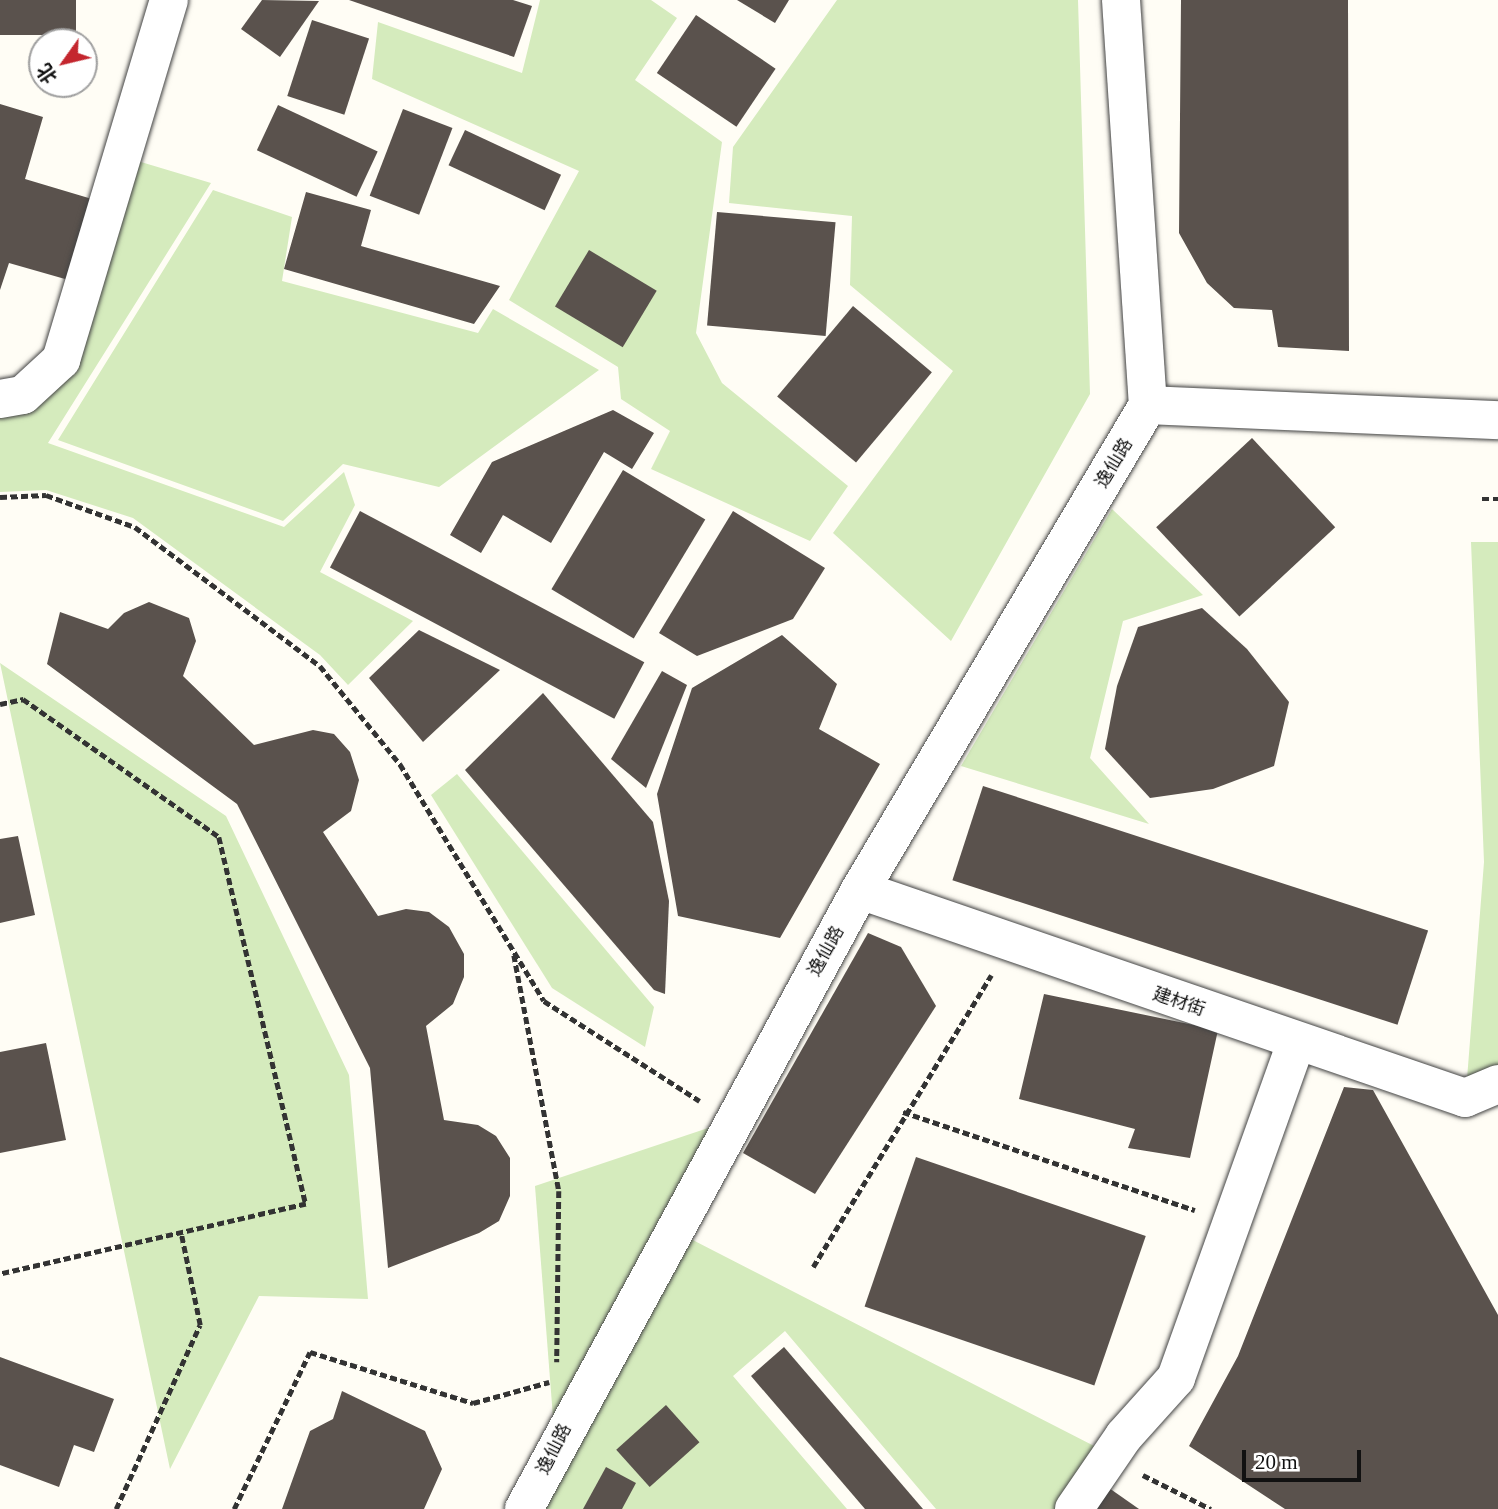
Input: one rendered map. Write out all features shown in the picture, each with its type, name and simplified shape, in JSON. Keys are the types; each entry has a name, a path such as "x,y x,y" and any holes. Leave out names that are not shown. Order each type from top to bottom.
{"street":[{"path":"0,399 23,395 61,360 169,0"},
{"path":"1121,0 1148,405 1498,420"},
{"name":"逸仙路","path":"524,1509 555,1445 730,1121 860,890 1148,405"},
{"name":"建材街","path":"860,890 1465,1098 1498,1084"},
{"path":"1074,1509 1107,1459 1177,1378 1296,1042"}],"path":[{"path":"0,497 46,495 135,527 320,666 400,764 544,1001 730,1121"},
{"path":"1482,499 1498,499"},
{"path":"0,704 23,699 219,837 306,1204 0,1274"},
{"path":"813,1267 903,1112 1011,943"},
{"path":"513,951 559,1191 557,1370"},
{"path":"903,1112 1232,1223"},
{"path":"116,1509 201,1325 181,1233"},
{"path":"234,1509 310,1352 473,1403 556,1380 555,1445"},
{"path":"1107,1459 1211,1509"}],"green space":[{"path":"540,0 651,0 677,18 635,80 722,142 696,333 722,383 848,486 810,541 651,469 670,431 621,399 618,367 509,300 579,171 372,79 378,22 522,73"},
{"path":"837,0 1078,0 1090,394 951,641 833,533 953,371 850,285 852,216 729,203 733,147"},
{"path":"131,159 211,183 48,443 284,527 344,472 355,505 320,572 413,621 348,685 320,655 133,518 46,490 0,492 0,407 24,402"},
{"path":"213,190 292,217 282,281 478,333 493,309 599,370 439,487 343,464 283,521 58,440"},
{"path":"1112,509 1203,595 1123,621 1090,758 1149,824 961,766"},
{"path":"1471,542 1498,542 1498,1067 1467,1079 1484,862"},
{"path":"0,663 226,816 349,1075 368,1299 259,1296 170,1469"},
{"path":"457,774 654,1007 645,1047 552,988 431,795"},
{"path":"729,1121 555,1443 535,1186"},
{"path":"683,1235 1100,1449 1061,1509 936,1509 785,1331 733,1376 847,1509 534,1509"}],"building":[{"path":"0,0 76,0 76,28 28,28 28,35 0,35"},
{"path":"262,0 319,1 280,57 241,29"},
{"path":"349,0 513,0 532,6 514,57"},
{"path":"737,0 789,0 775,23"},
{"path":"1181,0 1348,0 1349,351 1278,347 1272,310 1234,308 1207,283 1179,233"},
{"path":"696,15 776,69 736,127 657,73"},
{"path":"312,20 369,39 344,115 287,96"},
{"path":"0,104 43,117 25,179 102,202 79,283 9,263 0,290"},
{"path":"278,105 378,151 357,197 257,150"},
{"path":"403,109 452,128 419,215 370,196"},
{"path":"465,130 561,175 545,210 449,165"},
{"path":"306,192 371,210 361,246 500,286 474,324 284,269"},
{"path":"717,212 836,222 826,336 707,326"},
{"path":"589,250 657,291 623,347 555,307"},
{"path":"853,306 932,372 856,463 777,396"},
{"path":"613,410 654,433 632,469 604,452 551,543 503,515 481,553 450,535 492,462"},
{"path":"1252,438 1335,527 1239,617 1156,527"},
{"path":"623,470 705,519 634,639 551,589"},
{"path":"360,511 644,662 614,719 330,568"},
{"path":"733,511 825,568 793,619 697,656 659,633"},
{"path":"149,602 189,618 196,641 183,676 254,745 313,730 334,734 350,752 359,780 351,811 323,832 378,916 406,909 429,912 449,927 464,954 464,977 453,1004 426,1026 444,1120 478,1125 496,1136 510,1158 510,1196 499,1221 479,1233 388,1268 370,1068 237,804 47,664 60,612 108,629 124,613"},
{"path":"1202,608 1247,649 1289,702 1274,766 1213,789 1150,798 1105,749 1117,686 1138,627"},
{"path":"419,630 500,670 423,742 369,678"},
{"path":"782,635 837,684 819,729 880,764 780,938 678,916 657,794 692,688"},
{"path":"662,671 687,685 646,788 611,759"},
{"path":"543,693 653,822 669,901 665,994 654,990 465,770"},
{"path":"983,786 1428,931 1398,1025 952,880"},
{"path":"18,836 35,915 0,923 0,839"},
{"path":"868,933 901,947 936,1006 815,1194 743,1153"},
{"path":"1044,994 1218,1030 1190,1158 1128,1148 1135,1129 1019,1099"},
{"path":"46,1043 66,1140 0,1153 0,1052"},
{"path":"1344,1087 1373,1090 1498,1315 1498,1509 1285,1509 1189,1446 1238,1356"},
{"path":"916,1157 1146,1236 1094,1386 865,1306"},
{"path":"784,1347 923,1509 865,1509 751,1376"},
{"path":"0,1357 114,1399 94,1452 74,1445 59,1487 0,1465"},
{"path":"342,1391 425,1431 442,1469 424,1509 282,1509 310,1431 333,1419"},
{"path":"666,1405 699,1442 650,1487 616,1450"},
{"path":"606,1467 636,1483 622,1509 583,1509"},
{"path":"1109,1488 1139,1509 1094,1509"}]}
